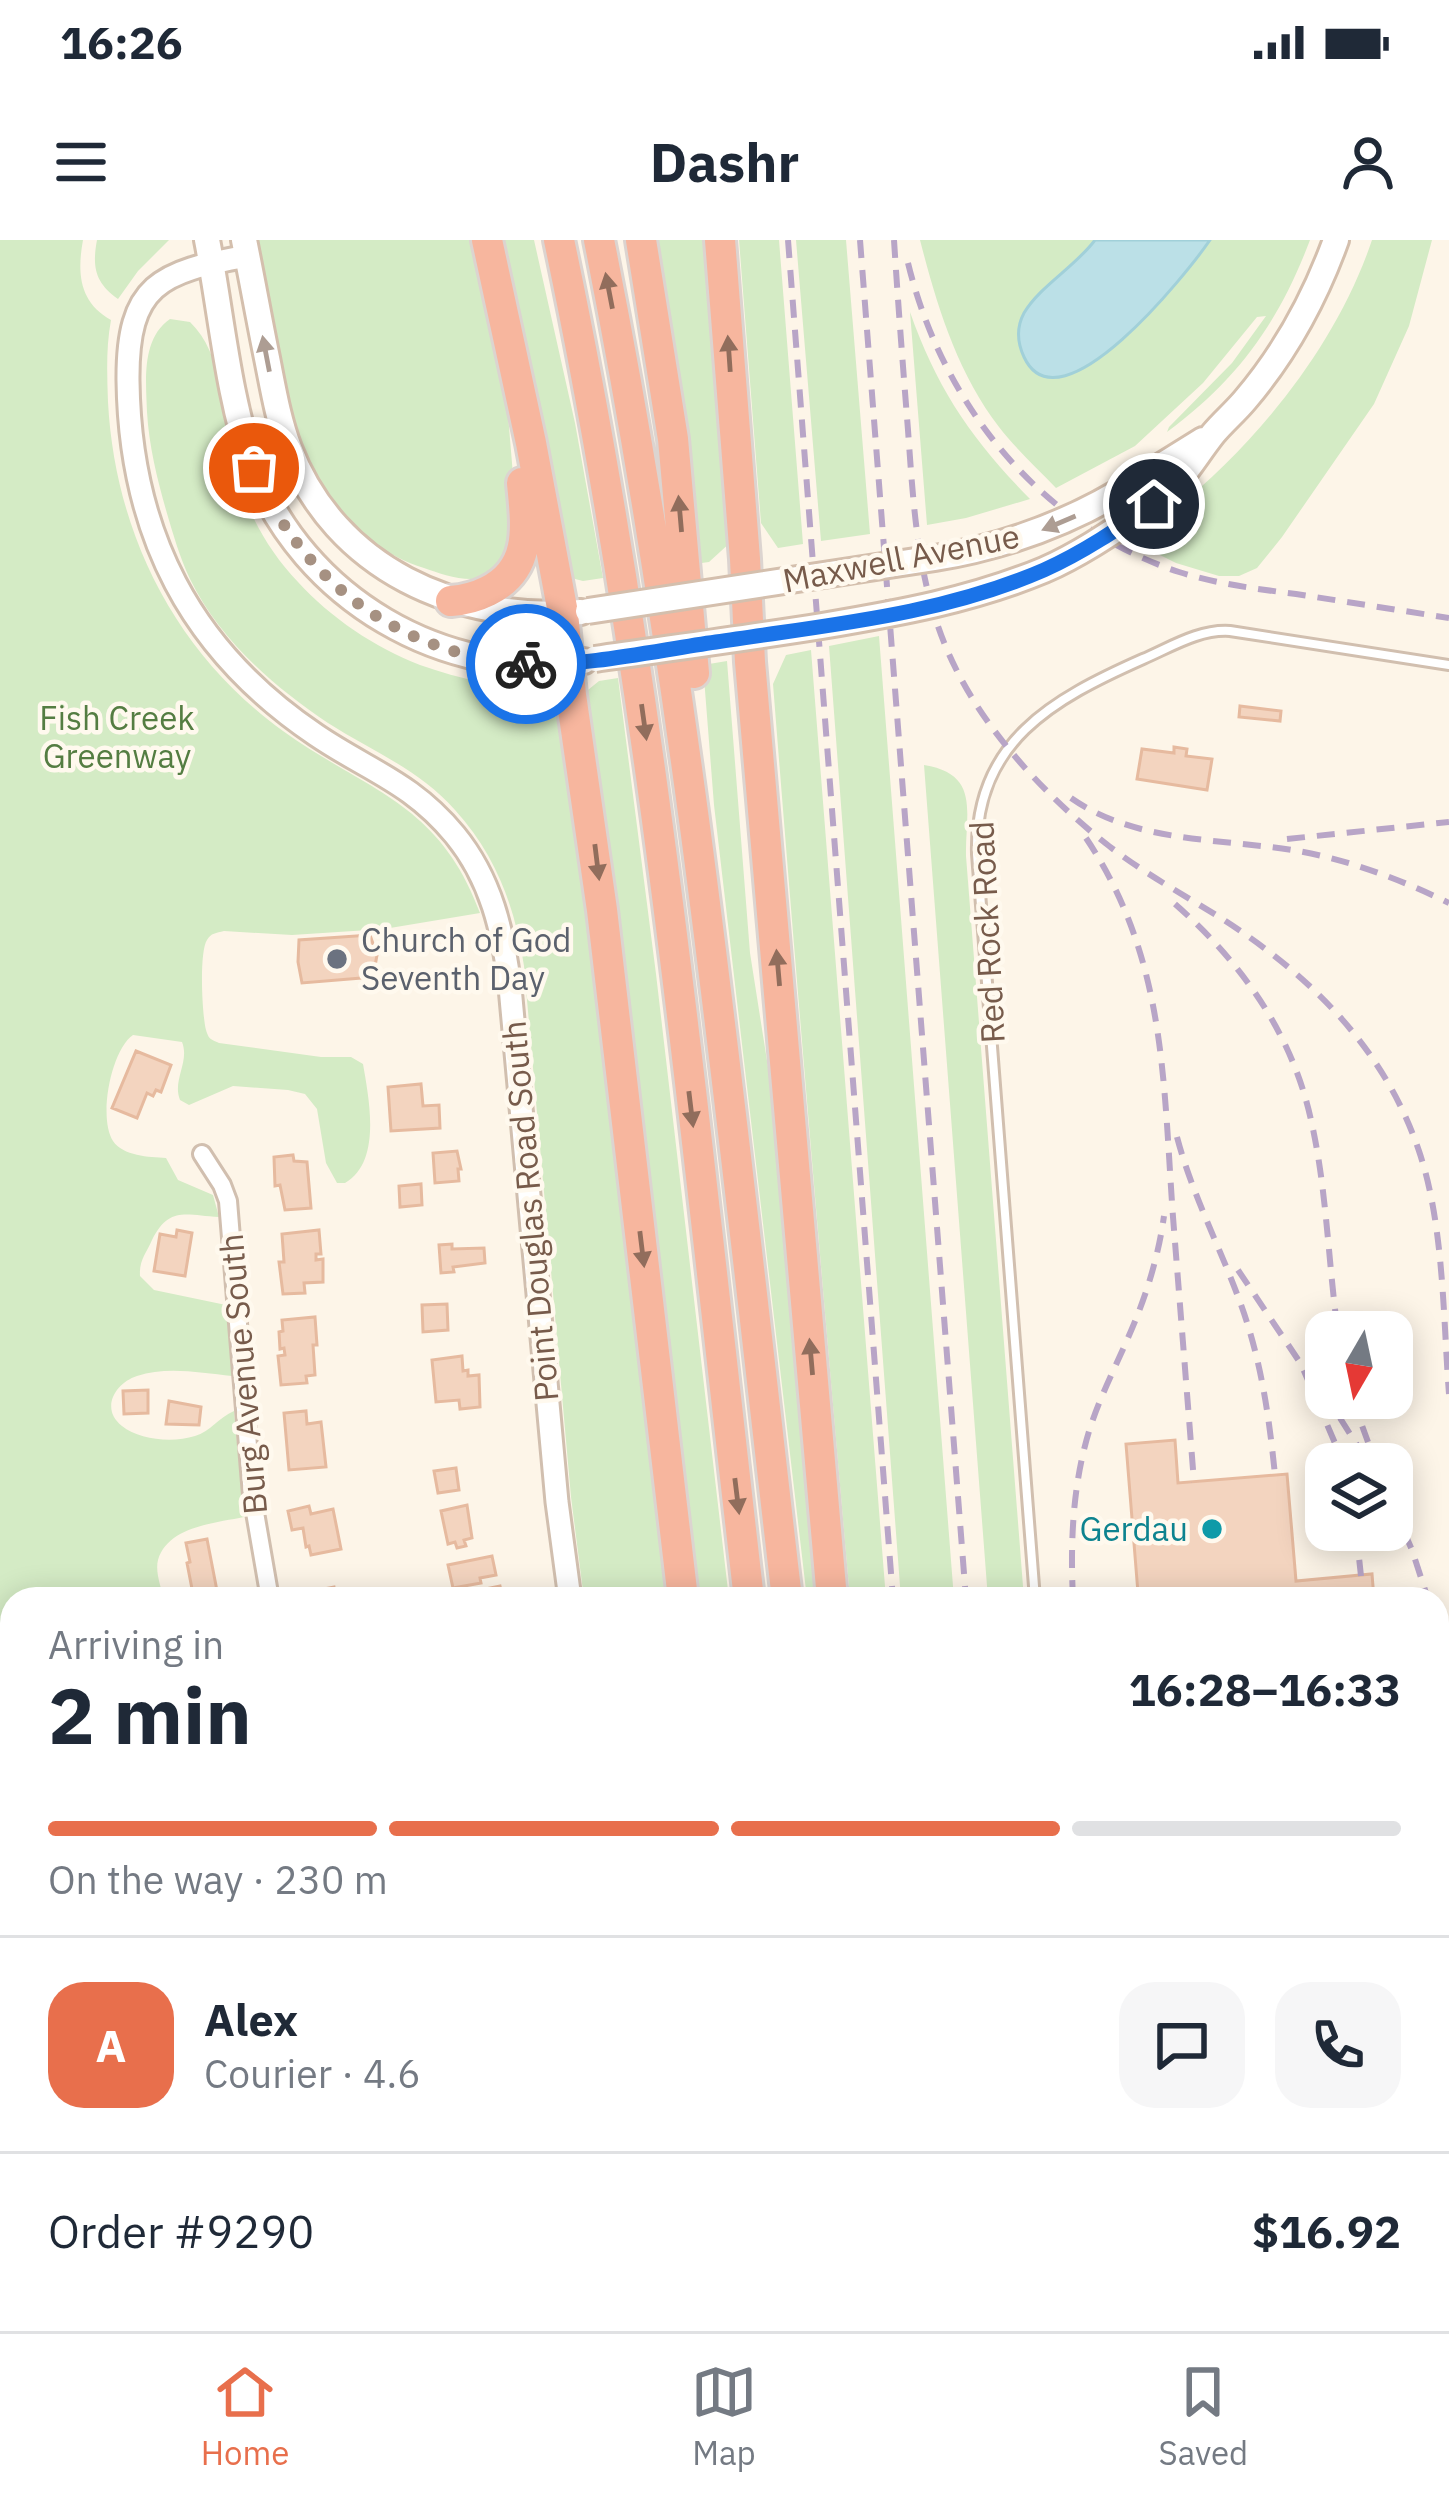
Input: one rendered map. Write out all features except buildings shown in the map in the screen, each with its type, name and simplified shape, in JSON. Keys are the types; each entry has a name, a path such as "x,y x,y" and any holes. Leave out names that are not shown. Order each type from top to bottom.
{"highway":[{"path":"487,240 575,612 595,850 682,1587"},
{"path":"559,240 606,482 644,723 748,1587"},
{"path":"599,240 686,744 786,1587"},
{"path":"641,240 678,486 708,924"},
{"path":"720,240 748,637 831,1587"},
{"path":"451,601 481,594 502,582 518,564 524,546 508,339"}],"main road":[{"name":"Maxwell Avenue","path":"209,251 239,413 254,468 276,515 318,568 366,609 426,643 528,664 581,661 917,610 982,593 1059,562 1169,493 1287,343 1336,240"},
{"name":"Maxwell Avenue","path":"246,248 280,421 304,480 332,519 395,574 451,601 500,612 575,612 990,548 1070,519 1215,432"}],"street":[{"name":"Point Douglas Road South","path":"246,248 209,251 159,284 133,321 128,404 142,499 165,566 224,657 288,716 388,775 432,809 467,850 492,900 510,987 556,1502 568,1587"},
{"name":"Burg Avenue South","path":"202,1154 228,1201 253,1507 268,1587"}],"lane":[{"name":"Red Rock Road","path":"1034,1587 977,854 980,810 990,776 1028,725 1057,702 1091,682 1209,632 1230,631 1449,665"}],"green space":[{"name":"Fish Creek Greenway","path":"0,240 83,240 80,264 86,295 111,320 108,402 123,498 138,543 182,627 245,700 283,731 422,823 444,846 480,913 384,929 292,935 224,931 207,940 202,998 211,1039 321,1057 351,1057 363,1064 369,1145 357,1173 345,1183 337,1183 326,1163 317,1109 305,1094 233,1086 189,1105 178,1093 182,1042 133,1035 125,1043 113,1069 107,1101 113,1141 130,1153 166,1158 178,1180 213,1195 219,1217 187,1214 165,1222 143,1257 140,1276 154,1290 226,1305 232,1376 172,1371 137,1376 117,1390 112,1412 129,1431 167,1440 200,1434 234,1411 244,1517 194,1528 172,1540 158,1560 161,1587 0,1587"},
{"path":"97,240 169,240 118,299 97,274"},
{"path":"258,240 473,240 508,415 516,511 509,559 493,572 464,579 424,568 379,546 344,515 318,476 298,432 284,384"},
{"path":"504,240 534,240 603,578 571,578"},
{"path":"651,240 709,240 732,541 709,562 694,564"},
{"path":"739,240 779,240 803,544 778,548 761,523"},
{"path":"796,240 846,240 870,534 821,541"},
{"path":"920,240 1310,240 1270,323 1215,392 1167,432 1232,363 1266,316 1257,317 1203,383 1135,446 1056,488 1006,435 971,384 941,314"},
{"path":"1372,240 1432,240 1409,326 1374,404 1282,537 1257,568 1239,576 1219,576 1176,563 1132,541 1207,481 1276,409 1332,327"},
{"path":"910,312 958,412 1030,499 927,525"},
{"path":"170,319 190,322 201,335 215,366 241,488 264,538 311,595 339,619 403,658 451,675 530,693 549,707 565,731 673,1587 582,1587 524,966 502,883 482,845 441,796 288,694 232,641 202,601 171,528 148,425 146,374 150,349"},
{"path":"879,636 953,1587 900,1587 829,646"},
{"path":"811,650 885,1587 849,1587 773,684 786,655"},
{"path":"727,661 750,953 780,1143 819,1587 806,1587 714,805 703,665"},
{"path":"618,678 728,1587 690,1587 583,694 599,681"},
{"path":"924,765 954,777 962,787 967,811 966,856 1023,1587 987,1587"}],"water":[{"path":"1095,240 1210,240 1177,283 1122,339 1065,376 1041,375 1024,357 1018,335 1021,319 1039,294"}],"railway":[{"path":"788,240 892,1587"},
{"path":"860,240 965,1587"},
{"path":"894,240 920,552 933,612 956,669 1004,743 1065,809 1123,856 1287,966 1366,1049 1404,1114 1427,1179 1441,1271 1449,1394"},
{"path":"908,263 945,364 972,410 1004,453 1082,524 1129,551 1193,576 1449,618"},
{"path":"1071,798 1097,813 1152,832 1336,860 1449,903"},
{"path":"1287,839 1449,822"},
{"path":"1086,838 1132,928 1156,1021 1194,1482"},
{"path":"1175,904 1242,975 1291,1058 1316,1146 1336,1311"},
{"path":"1177,1137 1247,1323 1263,1388 1275,1475"},
{"path":"1073,1587 1074,1510 1085,1446 1145,1295 1164,1216"},
{"path":"1238,1270 1301,1364 1335,1443"},
{"path":"1341,1419 1356,1443"},
{"path":"1360,1419 1368,1442"},
{"path":"1358,1551 1361,1576"},
{"path":"1412,1551 1424,1587"}],"way so far":[{"path":"254,468 287,532 335,585 366,609 446,650 526,664"}],"place":[{"name":"Church of God Seventh Day","path":"337,959"},
{"name":"Gerdau","path":"1212,1529"}],"route":[{"path":"526,664 568,663 710,643 956,601 1059,562 1154,504"}]}
